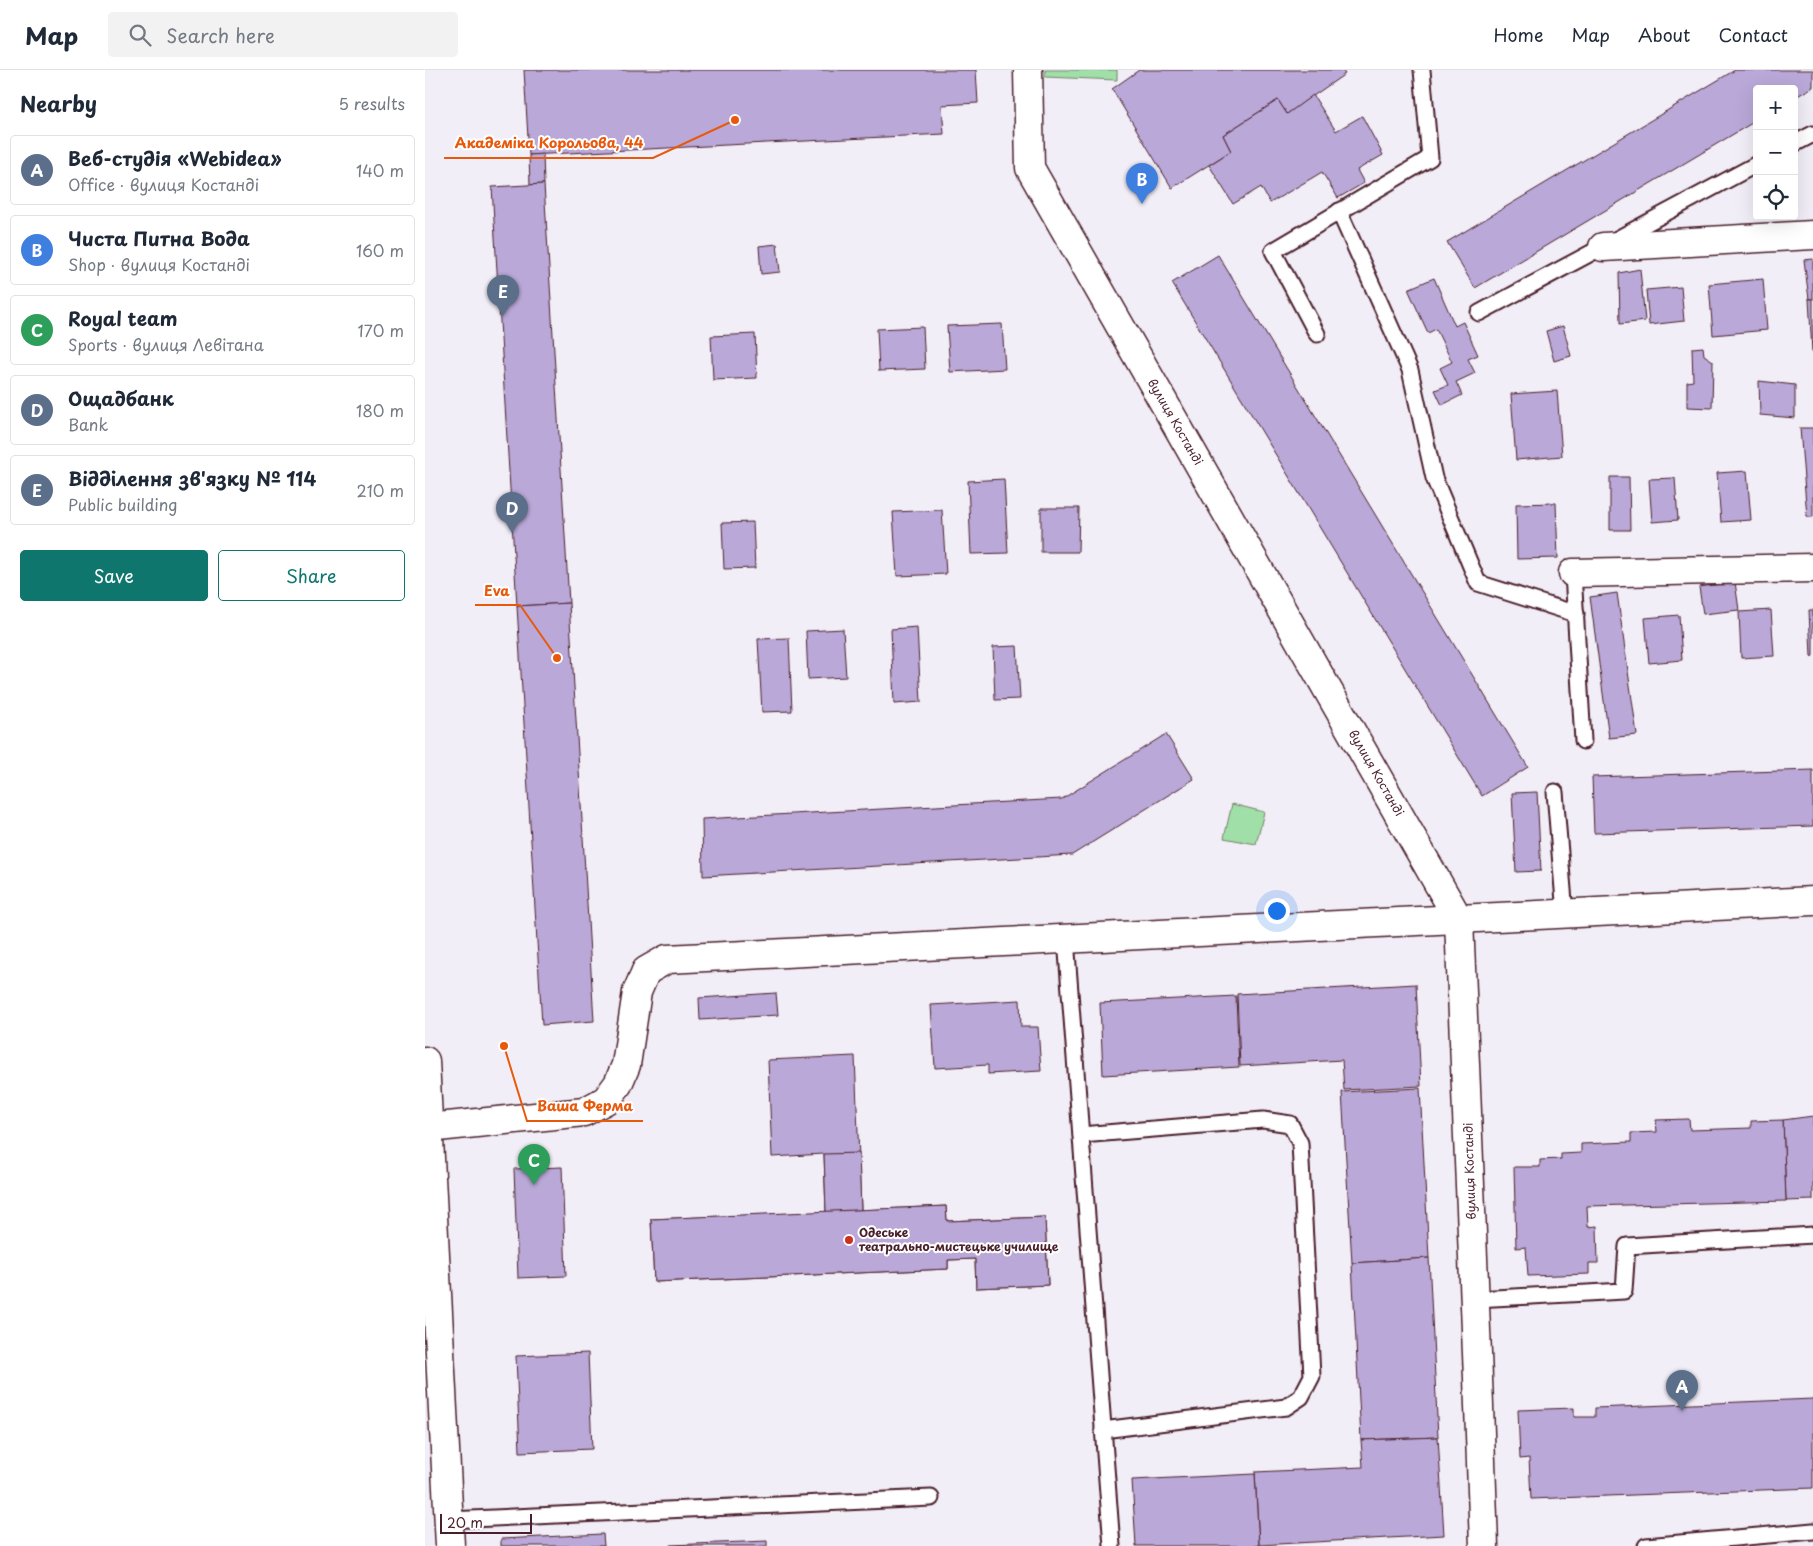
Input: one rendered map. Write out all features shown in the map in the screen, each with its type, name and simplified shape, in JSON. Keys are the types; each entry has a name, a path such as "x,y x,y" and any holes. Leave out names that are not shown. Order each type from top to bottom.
{"street":[{"name":"вулиця Костанді","path":"1028,70 1030,168 1459,920 1483,1546"},
{"path":"1603,247 1813,235"},
{"path":"1573,573 1813,568"},
{"path":"428,1128 584,1112 606,1100 618,1084 626,1065 637,992 646,971 667,959 1813,901"},
{"path":"425,1060 431,1316 449,1533"}],"lane":[{"path":"1317,334 1273,251 1430,158 1422,70"},
{"path":"1798,142 1813,134"},
{"path":"1479,313 1753,166"},
{"path":"1339,212 1410,370 1433,478 1479,583 1576,614"},
{"path":"1573,573 1583,741"},
{"path":"1555,792 1565,914"},
{"path":"1066,939 1111,1546"},
{"path":"1081,1135 1263,1120 1290,1124 1300,1143 1313,1376 1301,1397 1286,1407 1103,1430"},
{"path":"1475,1299 1624,1291 1627,1246 1813,1235"},
{"path":"449,1533 931,1498"},
{"path":"1647,1546 1813,1531"}],"green space":[{"path":"1045,70 1117,70 1117,80 1045,77"},
{"path":"1232,804 1264,812 1256,844 1224,838"}],"building":[{"path":"524,70 976,70 978,103 942,105 944,134 529,155"},
{"path":"1139,70 1342,70 1345,74 1287,114 1278,100 1223,135 1231,151 1172,188 1112,89"},
{"path":"1735,70 1813,70 1813,87 1798,96 1798,85 1753,85 1753,122 1475,288 1447,242"},
{"path":"1313,95 1336,131 1362,116 1383,155 1357,170 1364,183 1338,198 1322,172 1270,203 1261,187 1233,204 1209,165 1231,151 1223,135 1278,100 1287,114"},
{"path":"543,154 544,184 530,185 529,155"},
{"path":"544,184 569,603 517,606 492,187"},
{"path":"777,244 780,272 761,274 759,246"},
{"path":"1218,255 1528,767 1482,796 1172,283"},
{"path":"1813,259 1813,299 1809,299 1804,260"},
{"path":"1640,269 1645,321 1620,324 1619,273"},
{"path":"1434,278 1455,326 1463,322 1478,355 1468,359 1475,373 1456,382 1462,395 1442,405 1435,390 1448,385 1440,368 1452,362 1436,329 1428,333 1408,289"},
{"path":"1763,279 1767,330 1713,335 1709,284"},
{"path":"1681,287 1684,321 1649,325 1646,290"},
{"path":"1809,299 1813,299 1813,352 1812,352"},
{"path":"1002,324 1005,369 950,372 947,326"},
{"path":"1563,326 1571,356 1554,361 1546,331"},
{"path":"923,327 925,369 879,371 877,329"},
{"path":"755,334 757,378 713,380 711,336"},
{"path":"1703,347 1704,355 1713,361 1712,408 1687,407 1687,382 1693,381 1692,348"},
{"path":"1759,381 1795,385 1795,418 1760,415"},
{"path":"1557,391 1562,456 1516,460 1511,394"},
{"path":"1800,428 1813,428 1813,517 1807,517"},
{"path":"1747,471 1751,520 1721,522 1717,473"},
{"path":"1610,477 1629,477 1630,530 1610,530"},
{"path":"1675,478 1678,520 1652,522 1649,479"},
{"path":"1004,479 1008,553 971,554 968,481"},
{"path":"1556,503 1558,558 1517,559 1516,504"},
{"path":"1041,508 1079,508 1078,552 1041,552"},
{"path":"942,510 946,574 897,576 893,512"},
{"path":"753,522 755,568 724,569 722,523"},
{"path":"1735,582 1739,610 1703,614 1699,587"},
{"path":"1617,593 1637,735 1609,738 1590,597"},
{"path":"569,603 594,1021 542,1025 517,606"},
{"path":"1771,610 1774,656 1741,658 1739,612"},
{"path":"1809,610 1813,610 1813,656 1811,657"},
{"path":"1679,615 1682,660 1649,663 1645,618"},
{"path":"917,627 921,702 894,704 891,629"},
{"path":"843,629 846,677 808,679 806,631"},
{"path":"789,638 792,711 762,712 758,639"},
{"path":"1017,646 1020,699 995,700 993,647"},
{"path":"1166,734 1194,779 1072,855 703,876 702,819 1062,799"},
{"path":"1813,770 1813,826 1594,833 1592,777"},
{"path":"1537,792 1541,871 1516,872 1512,793"},
{"path":"1416,984 1421,1086 1344,1090 1342,1060 1240,1066 1237,994"},
{"path":"776,993 778,1015 700,1020 699,998"},
{"path":"1236,996 1239,1067 1103,1075 1100,1003"},
{"path":"1020,1000 1021,1027 1038,1027 1041,1071 988,1074 988,1065 935,1068 931,1005"},
{"name":"Одеське театрально-мистецьке училище","path":"855,1056 861,1210 946,1206 947,1221 1045,1217 1048,1285 976,1288 975,1259 948,1260 948,1269 654,1282 651,1219 826,1212 824,1154 772,1157 768,1060"},
{"path":"1420,1088 1429,1258 1352,1263 1342,1092"},
{"path":"1813,1116 1813,1200 1786,1201 1783,1120"},
{"path":"1689,1119 1690,1130 1751,1128 1751,1121 1783,1120 1786,1201 1587,1206 1588,1227 1597,1226 1598,1263 1589,1263 1589,1274 1528,1276 1526,1247 1516,1248 1514,1167 1540,1167 1540,1160 1561,1159 1561,1154 1581,1153 1581,1144 1631,1142 1631,1133 1657,1132 1656,1120"},
{"path":"859,1153 861,1210 826,1212 824,1154"},
{"path":"562,1167 566,1276 518,1278 514,1169"},
{"name":"Одеське театрально-мистецьке училище","path":"946,1206 947,1221 1045,1217 1048,1285 976,1288 975,1259 948,1260 948,1269 654,1282 651,1219"},
{"path":"1429,1258 1438,1437 1361,1440 1352,1263"},
{"path":"588,1353 592,1449 520,1452 516,1356"},
{"path":"1813,1399 1813,1488 1531,1499 1529,1458 1520,1459 1518,1410 1574,1408 1574,1417 1595,1417 1595,1408"},
{"path":"1438,1437 1444,1535 1259,1545 1255,1472 1363,1467 1361,1440"},
{"path":"1255,1474 1259,1546 1136,1546 1132,1480"},
{"path":"603,1534 604,1546 501,1546 501,1539"},
{"path":"767,1541 767,1546 670,1546 670,1545"}],"place":[{"name":"Академіка Корольова, 44","path":"735,120"},
{"name":"Чиста Питна Вода","path":"1142,204"},
{"name":"Відділення зв'язку № 114","path":"503,316"},
{"name":"Ощадбанк","path":"512,533"},
{"name":"Eva","path":"557,658"},
{"name":"Ваша Ферма","path":"504,1046"},
{"name":"Royal team","path":"534,1185"},
{"name":"Одеське театрально-мистецьке училище","path":"849,1240"},
{"name":"Веб-студія «Webidea»","path":"1682,1411"}]}
